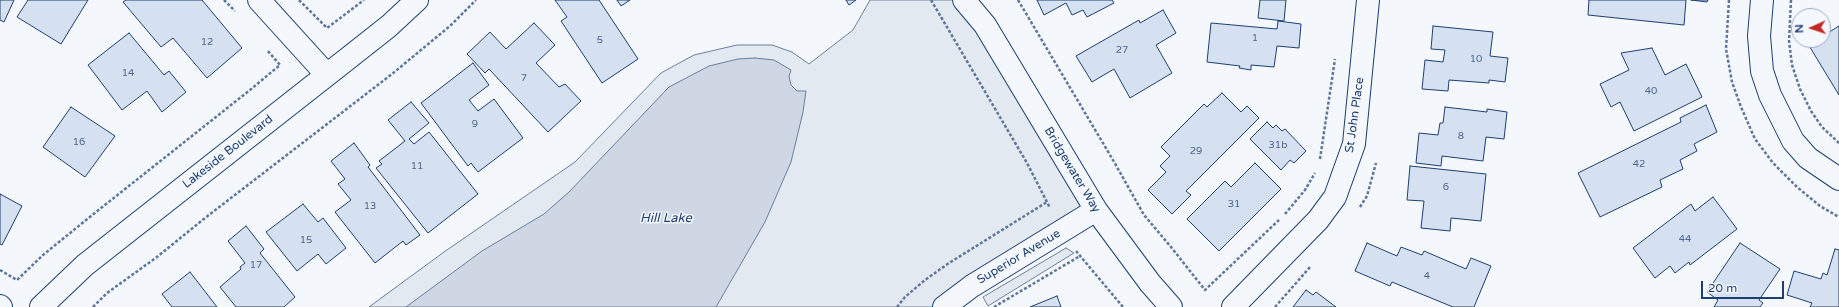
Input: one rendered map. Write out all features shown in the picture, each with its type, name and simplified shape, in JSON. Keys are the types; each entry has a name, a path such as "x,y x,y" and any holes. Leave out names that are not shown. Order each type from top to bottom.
{"street":[{"path":"259,0 327,75"},
{"name":"Lakeside Boulevard","path":"41,307 95,256 389,26 417,0"},
{"name":"Bridgewater Way","path":"964,0 985,25 1096,210 1150,283 1171,307"},
{"name":"Bridgewater Way","path":"977,0 985,25"},
{"name":"St John Place","path":"1233,307 1318,220 1335,197 1354,144 1368,0"},
{"path":"1762,0 1759,36 1762,71 1770,95 1793,141 1808,158 1839,179"},
{"name":"Superior Avenue","path":"944,307 972,286 1096,210"}],"path":[{"path":"300,0 327,28 364,0"},
{"path":"93,307 107,293 158,257 211,213 392,74 450,26 476,0"},
{"path":"897,307 925,280 949,263 1047,202 1027,163 931,0"},
{"path":"1018,0 1113,160 1144,216 1205,290 1284,216 1305,190 1315,171"},
{"path":"1791,0 1789,41 1794,71 1800,89 1811,111 1822,127 1839,143"},
{"path":"1319,165 1335,52"},
{"path":"0,270 17,280 49,250 280,65"},
{"path":"994,307 1080,256 1123,307"}],"shaded area":[{"path":"870,0 964,0 1096,210 944,307 369,307 444,252 575,162 661,73 694,55 737,45 772,45 792,52 809,64 853,30"},
{"path":"1066,248 1074,253 988,306 983,297"}],"water":[{"name":"Hill Lake","path":"755,58 774,60 791,70 789,76 791,85 797,91 806,91 803,112 791,162 765,222 716,307 406,307 482,251 544,214 569,192 669,87 709,66 738,59"}],"building":[{"path":"0,0 14,0 4,22 0,20"},
{"path":"28,0 88,0 61,44 17,17"},
{"path":"126,0 202,0 242,48 207,78 173,38 161,47 123,2"},
{"path":"555,0 599,0 638,59 602,83 561,21 567,17"},
{"path":"617,0 630,0 621,6"},
{"path":"846,0 856,0 849,5"},
{"path":"1037,0 1112,0 1114,3 1087,17 1083,10 1072,15 1066,3 1044,15"},
{"path":"1260,0 1286,0 1284,21 1258,18"},
{"path":"1589,0 1686,0 1684,25 1588,15"},
{"path":"1691,0 1708,0 1707,2"},
{"path":"1163,10 1176,33 1156,45 1172,73 1130,98 1114,69 1092,82 1076,56 1139,20 1140,23"},
{"path":"1278,21 1301,24 1299,48 1277,46 1274,67 1251,65 1251,70 1239,68 1240,66 1207,62 1211,23 1277,29"},
{"path":"534,23 555,45 536,63 559,87 565,84 581,101 548,132 489,69 485,73 467,54 490,32 506,49"},
{"path":"1433,26 1493,32 1490,56 1508,58 1505,82 1489,80 1489,83 1449,80 1448,91 1422,89 1425,60 1443,62 1445,50 1431,49"},
{"path":"1839,26 1839,95 1810,48 1831,48 1831,31"},
{"path":"129,33 164,75 169,71 186,92 162,112 147,91 122,110 88,65"},
{"path":"1652,48 1665,75 1686,64 1702,97 1634,131 1620,102 1611,107 1600,84 1629,70 1621,53"},
{"path":"473,63 489,85 469,100 478,111 494,99 523,138 478,172 471,163 468,166 421,103"},
{"path":"1222,93 1241,112 1247,106 1259,118 1186,191 1191,195 1172,214 1148,190 1166,172 1160,166 1170,156 1161,147 1204,104 1207,107"},
{"path":"411,102 429,123 409,139 414,144 429,132 478,194 428,233 376,168 382,164 379,161 405,141 388,120"},
{"path":"1706,105 1717,132 1694,144 1697,151 1680,160 1683,169 1660,180 1662,187 1600,217 1578,173 1681,122 1680,118"},
{"path":"71,107 115,136 85,177 43,147"},
{"path":"1445,107 1487,112 1487,109 1507,112 1504,139 1486,137 1483,161 1442,156 1441,166 1416,163 1419,133 1438,135 1440,123 1443,123"},
{"path":"1267,122 1273,128 1276,125 1282,131 1285,129 1306,151 1294,163 1290,160 1281,170 1250,139"},
{"path":"354,143 370,165 368,167 420,235 406,245 403,241 375,263 335,212 351,200 338,184 345,179 331,161"},
{"path":"1255,163 1281,189 1219,251 1187,219 1225,181 1231,187"},
{"path":"1410,166 1486,174 1481,221 1451,218 1450,231 1421,228 1424,201 1407,200"},
{"path":"0,194 22,206 2,245 0,244"},
{"path":"1713,197 1737,229 1690,265 1689,262 1675,273 1670,266 1655,278 1633,248 1691,204 1695,211"},
{"path":"303,204 318,222 323,218 346,248 326,264 318,254 297,271 266,232"},
{"path":"246,226 264,249 260,253 295,297 284,307 236,307 220,287 241,269 240,267 245,263 228,241"},
{"path":"1367,243 1397,256 1401,247 1422,255 1424,251 1466,269 1471,258 1491,266 1474,307 1453,307 1392,282 1390,286 1355,271"},
{"path":"1740,243 1780,269 1759,300 1763,303 1760,307 1714,307 1718,300 1707,292"},
{"path":"1835,249 1839,250 1839,307 1810,307 1812,303 1787,295 1794,271 1821,279 1823,273 1827,275"},
{"path":"190,272 217,307 172,307 162,294"},
{"path":"1306,290 1313,295 1316,292 1336,307 1293,307"},
{"path":"1057,296 1061,307 1030,307"}]}
